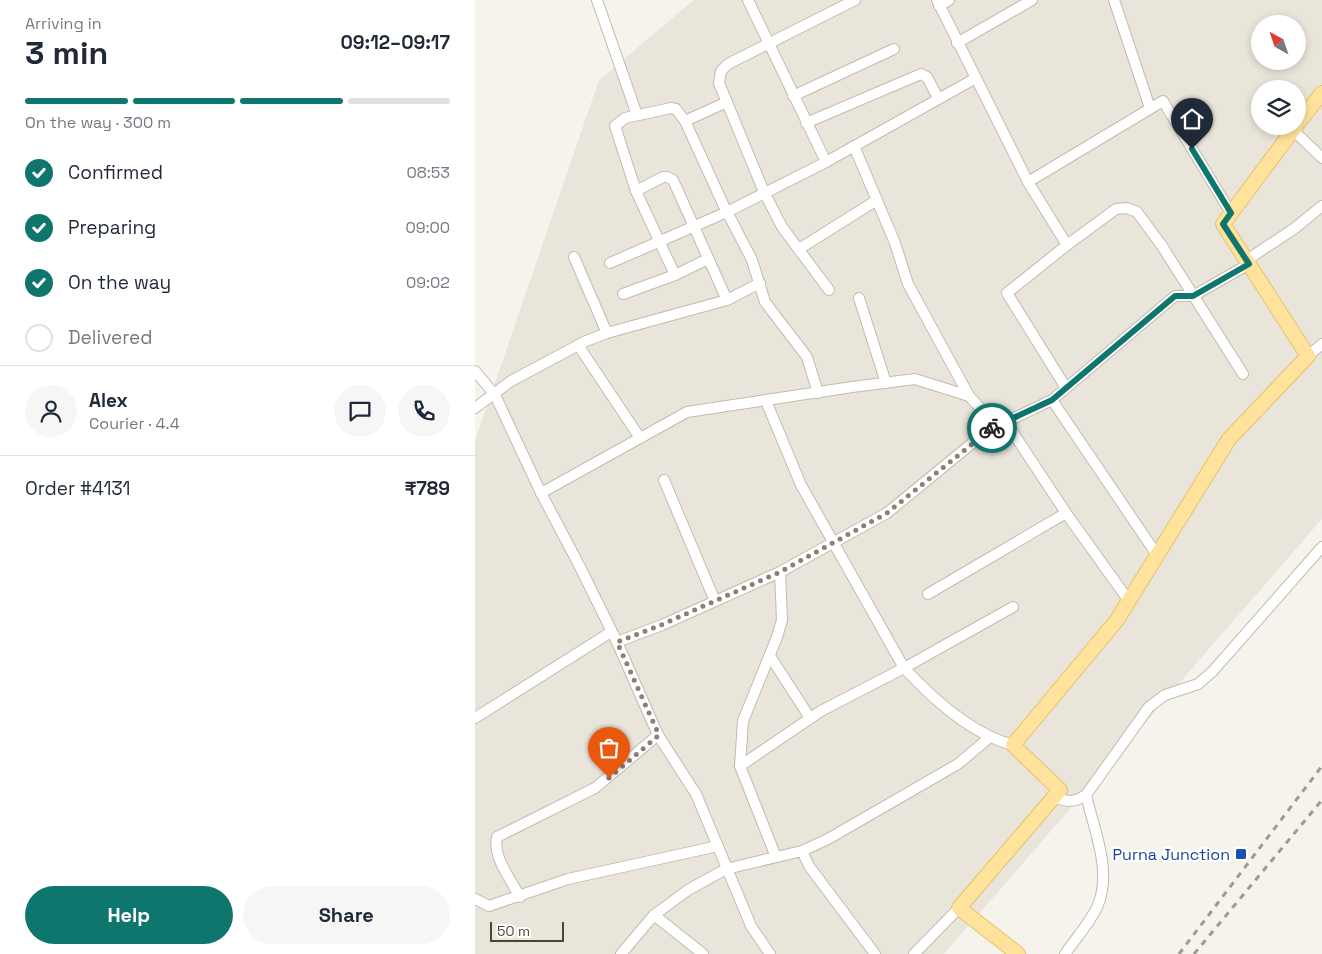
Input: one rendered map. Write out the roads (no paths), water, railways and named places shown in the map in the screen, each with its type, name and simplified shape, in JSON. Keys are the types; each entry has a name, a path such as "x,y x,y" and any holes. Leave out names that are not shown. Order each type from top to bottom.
{"main road":[{"path":"1306,113 1322,93"},
{"path":"1017,954 959,908 1059,790 1013,745 1117,620 1229,439 1308,356 1223,224 1288,135"}],"street":[{"path":"597,0 637,116"},
{"path":"748,0 806,123 827,162"},
{"path":"829,290 782,227 764,192 719,83 721,71 728,64 855,0"},
{"path":"949,0 938,3 957,43 1028,182 1067,245"},
{"path":"957,43 1032,0"},
{"path":"1114,0 1150,108"},
{"path":"793,96 894,49"},
{"path":"806,123 921,74 927,77 938,98"},
{"path":"610,263 693,228 827,162 976,78"},
{"path":"1028,182 1163,101 1231,213"},
{"path":"685,121 727,102"},
{"path":"675,275 636,191 615,126 625,118 671,108 676,109 685,121 727,212 753,260 769,309 807,357 817,392"},
{"path":"1303,135 1322,158"},
{"path":"854,146 895,244 908,284 969,396 1001,424 1129,601"},
{"path":"636,191 663,178 670,178 727,300"},
{"path":"799,249 877,200"},
{"path":"617,642 780,572 887,513 987,430 1052,400 1175,296 1193,296 1248,262 1322,206"},
{"path":"1066,388 1007,293 1116,209 1127,208 1137,212 1146,222 1243,374"},
{"path":"574,257 607,333"},
{"path":"623,294 675,275 708,259"},
{"path":"475,408 495,395 511,381 578,345 607,333 727,300 760,283"},
{"path":"859,298 886,383"},
{"path":"1308,356 1322,344"},
{"path":"578,345 640,438"},
{"path":"475,371 495,395 541,493 617,642 659,735 696,794 751,926 770,954"},
{"path":"541,493 687,412 915,379 969,396"},
{"path":"1052,400 1157,554"},
{"path":"766,401 801,485 904,668 919,685 990,737 1013,745"},
{"path":"663,480 715,601"},
{"path":"927,594 1066,514"},
{"path":"1054,797 1067,802 1077,801 1085,795 1149,707 1165,695 1198,684 1213,672 1322,547"},
{"path":"776,857 740,766 743,721 782,620 780,572"},
{"path":"740,766 810,718 1013,607"},
{"path":"475,718 611,632"},
{"path":"769,656 810,718"},
{"path":"520,897 498,854 495,844 497,837 595,788 659,735"},
{"path":"621,954 654,915 688,890 726,869 802,851 828,840 958,764 990,737"},
{"path":"1065,954 1097,906 1103,886 1103,866 1085,795"},
{"path":"475,899 489,906 520,897 568,879 718,846"},
{"path":"802,851 809,866 875,954"},
{"path":"914,954 959,908"},
{"path":"654,915 703,954"}],"railway":[{"path":"1179,954 1322,766"},
{"path":"1194,954 1322,800"}],"place":[{"name":"Purna Junction","path":"1241,854"}]}
